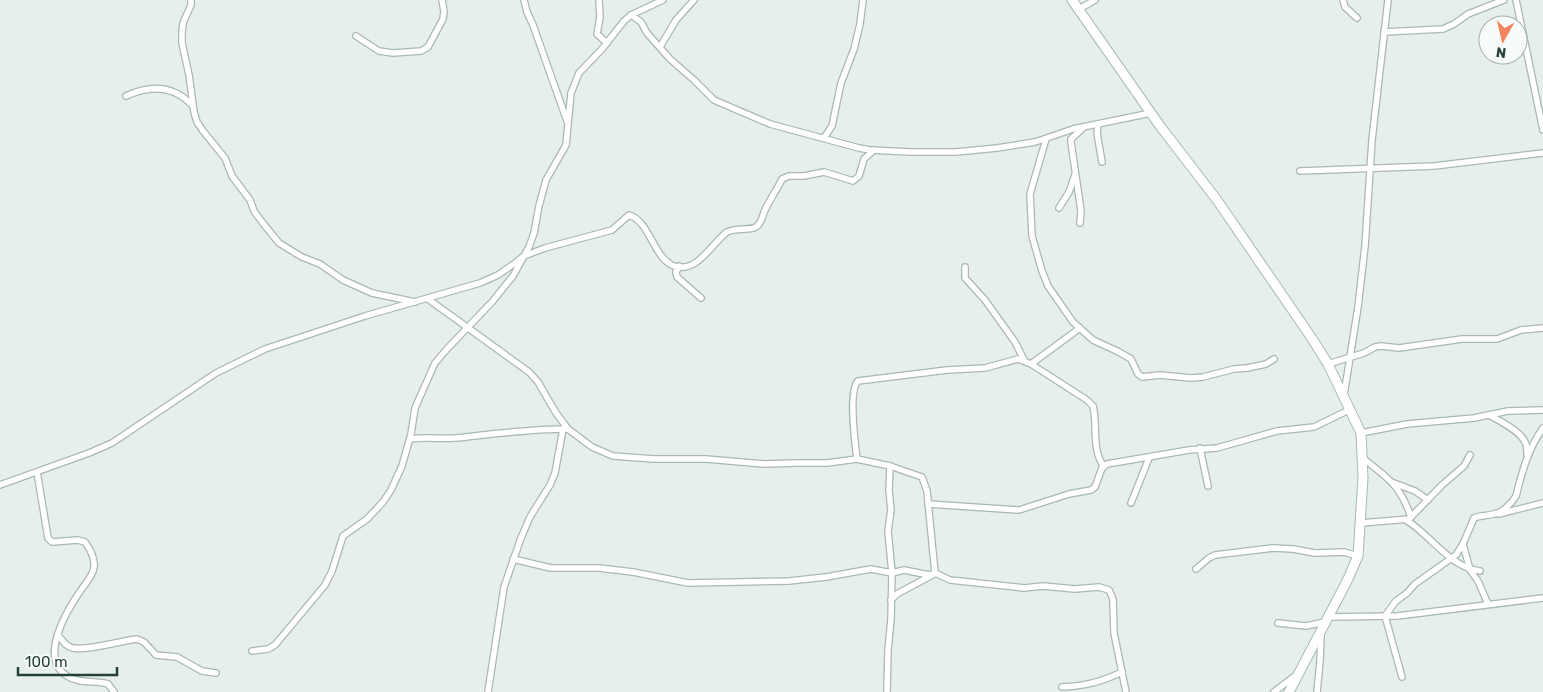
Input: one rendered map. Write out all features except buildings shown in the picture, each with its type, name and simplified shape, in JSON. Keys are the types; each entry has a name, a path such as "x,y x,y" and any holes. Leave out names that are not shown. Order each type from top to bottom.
{"street":[{"path":"191,0 191,5 183,24 182,43 197,122 225,158 236,182 250,200 254,211 262,222 279,243 302,258 320,264 354,286 372,293 416,302"},
{"path":"356,36 379,51 393,53 421,51 428,47 443,18 442,0"},
{"path":"524,0 568,123"},
{"path":"599,0 600,17 597,34 607,43"},
{"path":"252,651 268,650 275,645 322,591 332,571 343,536 371,515 391,490 402,466 410,439 415,408 436,363 492,302 513,276 534,233 546,180 566,145 572,93 579,73 607,43 619,26 631,15 663,0"},
{"path":"660,47 676,20 694,0"},
{"path":"824,138 832,126 841,83 854,49 863,0"},
{"path":"1072,0 1151,113 1217,200 1328,364 1361,433 1363,458 1358,556 1347,581 1289,692"},
{"path":"1079,9 1095,0"},
{"path":"1343,0 1345,7 1357,18"},
{"path":"1344,395 1358,307 1367,230 1372,140 1388,0"},
{"path":"1384,32 1443,29 1468,14 1504,0"},
{"path":"1516,0 1543,130"},
{"path":"631,15 640,22 670,59 714,100 770,124 874,150 956,152 997,148 1046,139 1085,126 1151,113"},
{"path":"1535,88 1543,87"},
{"path":"126,96 140,91 163,89 180,94 193,106"},
{"path":"1098,124 1097,133 1102,162"},
{"path":"1080,223 1081,211 1071,142 1085,126"},
{"path":"1046,139 1030,194 1032,236 1039,263 1048,286 1068,315 1080,328 1093,340 1131,359 1138,374 1142,377 1160,375 1191,378 1203,377 1234,369 1266,364 1274,359"},
{"path":"0,485 112,443 216,373 265,349 365,316 480,283 498,274 524,256 562,243 612,230 629,215 638,221 666,260 674,266 696,263 729,231 754,228 759,225 764,210 785,177 824,172 853,181 859,176 864,160 874,150"},
{"path":"1300,171 1405,168 1470,163 1543,153"},
{"path":"1059,208 1075,175"},
{"path":"679,266 676,272 677,277 701,298"},
{"path":"965,267 965,278 985,300 1015,342 1024,360"},
{"path":"428,299 529,372 538,382 566,429 600,451 613,456 654,459 706,459 764,464 797,462 827,464 857,459 890,466 922,477 926,483 935,573"},
{"path":"1031,364 1080,328"},
{"path":"1328,364 1364,353 1375,346 1399,348 1462,339 1497,339 1521,330 1543,328"},
{"path":"857,459 853,411 854,390 858,381 947,370 985,368 1012,360 1024,360 1087,400 1093,406 1095,445 1098,458 1104,466"},
{"path":"1104,466 1200,448 1217,448 1277,431 1314,427 1351,409"},
{"path":"1361,433 1407,424 1474,418 1517,410 1543,410"},
{"path":"1489,415 1507,425 1520,436 1526,443 1527,456"},
{"path":"1507,512 1516,496 1527,456 1543,428"},
{"path":"410,439 427,437 456,438 527,430 566,429"},
{"path":"488,692 504,587 530,518 555,473 566,429"},
{"path":"1200,448 1208,486"},
{"path":"1361,524 1409,519 1464,466 1470,455"},
{"path":"1131,503 1149,458"},
{"path":"1363,458 1393,483 1404,498 1409,519 1452,559 1470,570 1480,571"},
{"path":"887,692 892,573 888,531 891,510 889,490 890,466"},
{"path":"928,504 1019,510 1069,494 1091,490 1095,487 1104,466"},
{"path":"37,472 48,538 52,542 78,540 86,542 94,563 94,570 62,623 54,656 61,671 68,677 108,684 114,692"},
{"path":"1393,483 1415,491 1428,500"},
{"path":"1497,514 1513,501"},
{"path":"1385,616 1396,601 1415,584 1452,559 1463,544 1474,518 1543,503"},
{"path":"1463,544 1470,570 1478,581 1488,604"},
{"path":"1196,569 1215,555 1257,548 1293,549 1315,553 1344,552 1358,556"},
{"path":"513,559 551,568 598,568 633,572 688,583 790,581 826,578 872,569 892,573 904,570 929,575 935,573 950,580 1017,587 1043,586 1075,589 1094,587 1106,589 1112,596 1114,633 1126,692"},
{"path":"891,600 897,594 935,573"},
{"path":"1278,623 1306,626 1327,620 1429,612 1543,598"},
{"path":"1385,616 1402,677"},
{"path":"1317,692 1321,631"},
{"path":"58,635 71,648 137,639 142,640 156,655 177,657 202,671 216,673"},
{"path":"1062,687 1100,682 1122,672"},
{"path":"1274,692 1299,674"}]}
